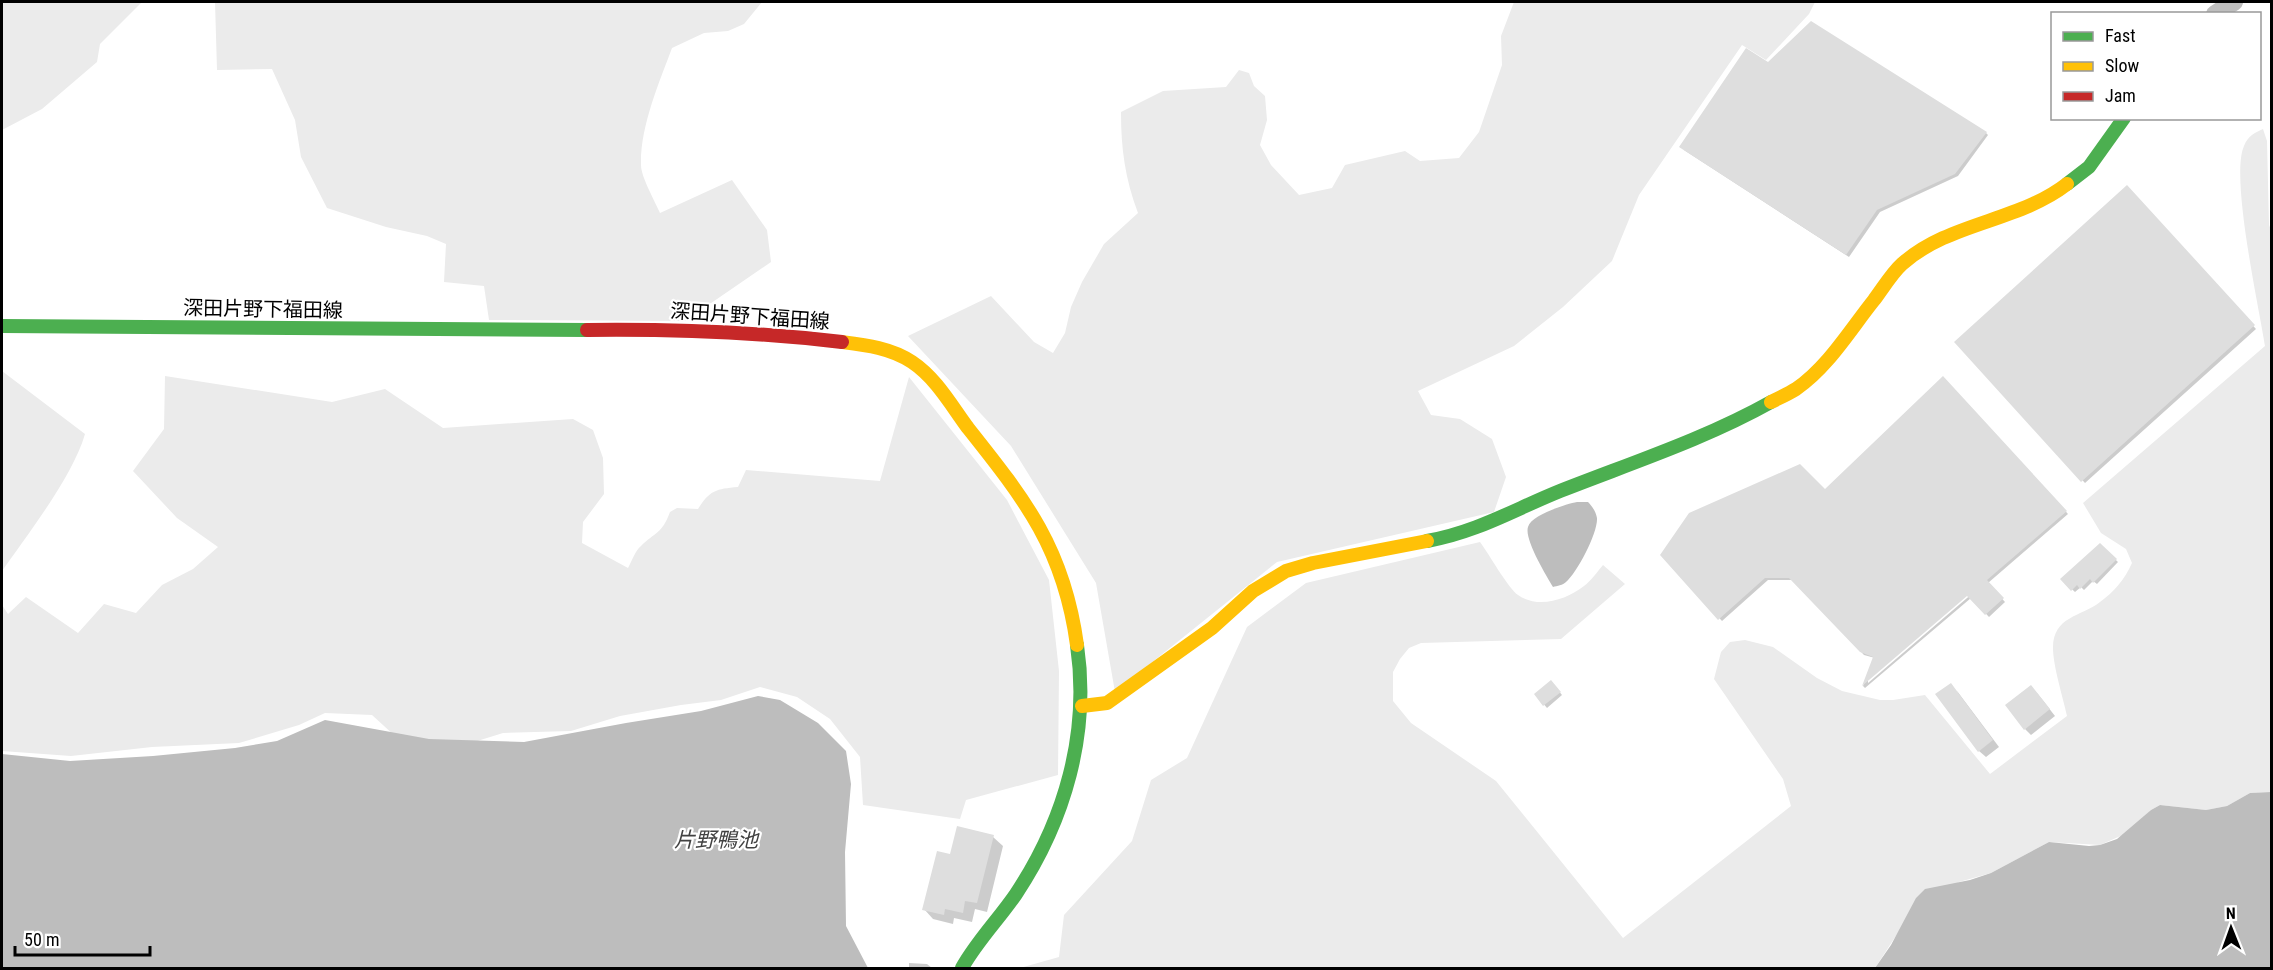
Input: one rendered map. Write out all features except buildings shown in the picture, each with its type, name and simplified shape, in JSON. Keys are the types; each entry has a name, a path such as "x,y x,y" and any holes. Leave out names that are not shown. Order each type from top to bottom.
{"main road":[{"path":"1082,706 1107,703 1212,628 1253,591 1286,571 1313,563 1449,537 1739,420 1796,389 1828,359 1902,264 1957,232 2005,216 2036,203 2062,188 2089,166 2123,120"},
{"name":"深田片野下福田線","path":"2,326 281,330 712,330 788,334 874,347 903,356 926,372 998,465 1052,551 1072,613 1082,706 1075,759 1054,821 1016,893 969,955 962,969"}],"street":[{"path":"2218,12 2234,2"}],"shaded area":[{"path":"2,2 142,2 100,44 97,62 42,109 2,130"},
{"path":"215,2 762,2 744,24 728,31 704,33 672,48 647,121 641,165 660,213 732,180 767,230 771,262 685,321 489,320 484,286 444,282 446,244 427,236 386,227 327,208 301,157 295,120 272,69 217,70"},
{"path":"1514,2 1815,2 1809,14 1766,60 1742,45 1639,195 1612,261 1563,307 1514,346 1418,391 1431,415 1460,419 1492,439 1506,477 1494,512 1277,562 1115,692 1096,583 1011,446 908,336 991,296 1034,342 1053,353 1065,333 1071,307 1082,282 1104,244 1138,213 1125,163 1121,112 1163,91 1226,87 1239,70 1249,73 1254,86 1265,96 1267,120 1260,145 1271,165 1299,195 1332,188 1345,165 1405,151 1420,161 1459,158 1479,132 1502,65 1501,36"},
{"path":"2263,129 2267,141 2269,225 2272,232 2271,792 2250,793 2227,806 2206,810 2160,805 2151,810 2125,834 2100,845 2049,842 1991,873 1959,882 1899,931 1875,968 1020,968 1059,957 1064,915 1132,841 1151,780 1187,758 1247,627 1306,583 1480,542 1509,585 1518,595 1526,599 1543,602 1560,599 1587,584 1603,565 1625,584 1561,639 1421,643 1409,648 1393,672 1393,701 1411,723 1496,781 1623,938 1791,806 1783,779 1714,679 1721,652 1730,642 1745,640 1773,647 1817,678 1842,691 1880,700 1925,695 1990,774 2067,716 2055,664 2054,637 2063,623 2093,607 2110,594 2132,563 2126,549 2101,533 2083,503 2265,346 2247,243 2241,185 2244,146 2252,135"},
{"path":"2,371 85,434 71,468 37,522 2,571"},
{"path":"165,376 332,402 385,389 443,428 573,419 593,430 603,458 604,494 583,522 582,543 628,568 637,551 661,529 670,512 677,508 698,509 710,494 738,487 746,470 880,481 909,377 1007,500 1049,580 1059,671 1058,775 966,800 960,819 863,805 860,757 830,719 797,697 760,687 721,700 620,716 571,731 503,733 458,747 407,747 372,715 325,713 299,725 239,743 152,747 71,756 2,751 2,605 8,614 26,597 78,633 104,604 136,613 162,585 193,569 218,547 177,518 133,471 164,429"}],"water":[{"path":"1577,502 1588,502 1594,509 1597,518 1594,533 1571,577 1563,584 1553,587 1532,548 1528,527 1535,518 1542,514"},
{"name":"片野鴨池","path":"758,696 780,700 818,723 846,751 851,784 845,852 846,926 868,968 2,968 2,754 70,761 235,748 277,741 325,720 429,739 524,742 701,711"},
{"path":"2271,792 2271,968 1875,968 1891,945 1916,898 1925,889 1970,880 1991,873 2049,842 2089,846 2117,839 2160,805 2206,810 2227,806 2250,793"}],"traffic: fast":[{"path":"2067,184 2089,167 2123,120"},
{"path":"2,326 587,330"},
{"path":"1427,541 1479,526 1560,491 1720,428 1771,402"},
{"path":"962,968 1016,894 1033,866 1060,806 1070,775 1080,711 1077,645"}],"traffic: slow":[{"path":"1771,402 1796,389 1818,370 1838,348 1895,272 1921,250 1962,230 2027,207 2067,184"},
{"path":"842,342 896,353 921,368 943,392 1025,503 1039,528 1063,581 1077,645"},
{"path":"1082,706 1107,703 1212,628 1253,591 1286,571 1313,563 1427,541"}],"traffic: jam":[{"path":"587,330 715,332 842,342"}]}
